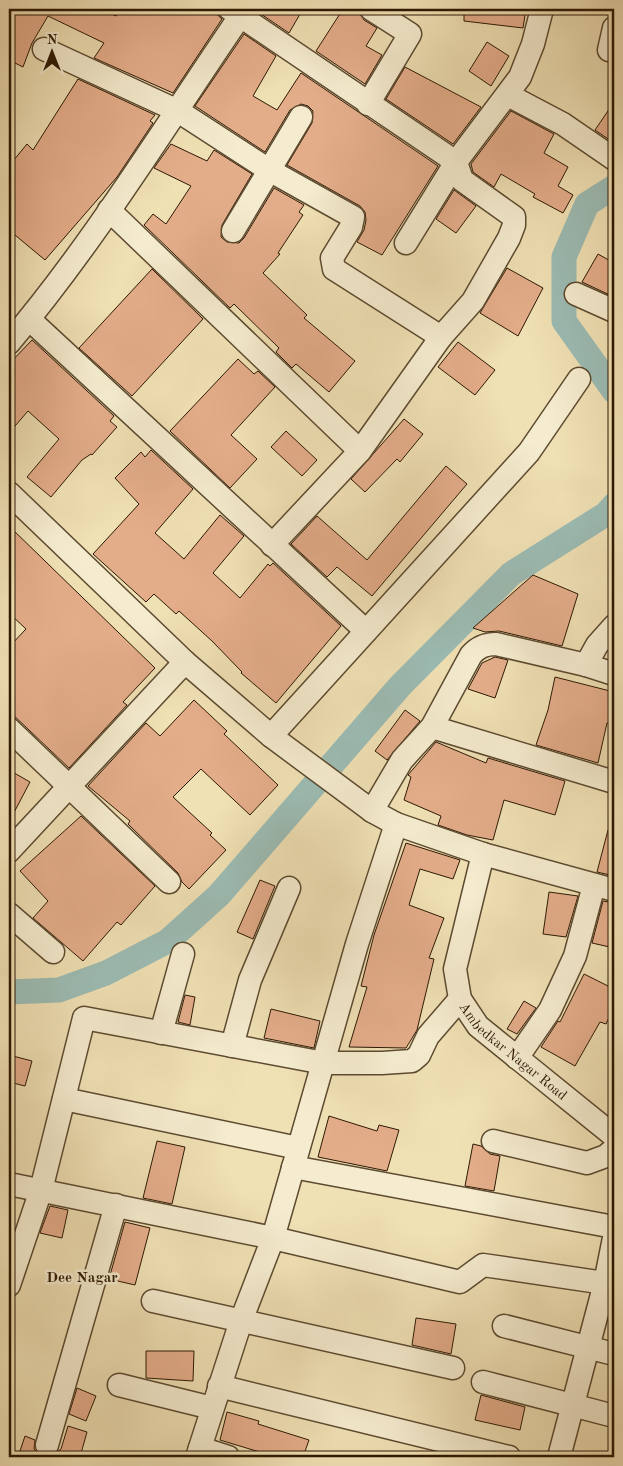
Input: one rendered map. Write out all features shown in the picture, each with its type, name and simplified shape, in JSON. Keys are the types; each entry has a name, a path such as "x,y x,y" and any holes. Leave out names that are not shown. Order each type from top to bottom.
{"street":[{"path":"368,104 410,34 371,9"},
{"path":"406,243 456,162 520,77 533,44 542,9"},
{"path":"9,343 30,319 178,111 238,11 368,104 456,162 462,180 514,217 514,226 510,238 473,301 442,337 360,451 272,545"},
{"path":"609,50 614,28"},
{"path":"44,49 178,111 270,170 353,217 351,227 332,258 334,269 442,337"},
{"path":"508,95 563,124 614,159"},
{"path":"233,231 301,117"},
{"path":"109,210 360,451"},
{"path":"576,294 614,310"},
{"path":"30,319 366,631"},
{"path":"271,736 528,452 579,379"},
{"path":"9,493 185,662 271,736 341,790 372,811 396,824 483,854 604,888 550,1010 517,1058"},
{"path":"586,665 597,645 614,626"},
{"path":"372,811 402,760 432,727 471,655 477,648 487,644 496,644 586,665 614,674"},
{"path":"9,851 185,662"},
{"path":"432,727 614,782"},
{"path":"9,729 168,882"},
{"path":"228,1457 198,1452 241,1321 273,1238 357,944 396,824"},
{"name":"Ambedkar Nagar Road","path":"483,854 455,969 460,999 478,1026 614,1136"},
{"path":"232,1046 250,980 289,888"},
{"path":"9,914 53,952"},
{"path":"161,1033 183,954"},
{"path":"9,1285 41,1190 84,1018 324,1063 412,1061 419,1055 428,1036 460,999"},
{"path":"64,1098 295,1157 614,1228"},
{"path":"493,1141 587,1163 606,1156 614,1149"},
{"path":"9,1184 273,1238 460,1282 483,1265 605,1283"},
{"path":"47,1445 116,1205"},
{"path":"559,1457 589,1348 614,1238"},
{"path":"153,1301 453,1368"},
{"path":"504,1326 614,1354"},
{"path":"483,1382 614,1416"},
{"path":"119,1385 212,1408"},
{"path":"219,1386 509,1457"}],"building":[{"path":"9,9 101,9 116,16 121,9 211,9 222,19 173,93 94,58 104,43 48,16 32,43 23,67 9,60"},
{"path":"258,9 303,9 289,33 258,12"},
{"path":"343,9 358,9 364,20 377,28 366,46 382,55 365,84 316,51"},
{"path":"464,9 526,9 523,28 464,21"},
{"path":"244,34 276,56 253,96 277,110 301,73 438,166 382,255 357,242 364,230 366,220 365,212 360,206 287,165 312,123 313,111 308,106 301,104 290,110 265,152 195,106"},
{"path":"487,42 509,56 491,86 469,71"},
{"path":"405,67 481,107 453,144 386,99"},
{"path":"78,79 155,115 150,121 153,123 117,177 45,260 9,230 9,166 27,144 33,150"},
{"path":"614,102 614,143 595,130"},
{"path":"511,111 554,134 544,153 568,167 558,186 573,195 563,213 533,197 535,194 501,174 494,187 473,172 471,164"},
{"path":"171,144 207,161 214,150 252,174 222,225 221,237 227,242 239,243 244,238 274,188 304,205 299,212 303,215 278,253 280,254 263,273 307,315 304,318 355,361 329,392 296,364 292,368 276,352 279,348 234,304 230,308 144,225 153,214 166,224 191,186 154,168"},
{"path":"454,190 476,206 456,233 436,219"},
{"path":"598,254 614,263 614,297 582,282"},
{"path":"507,268 543,288 518,336 480,313"},
{"path":"152,269 203,319 132,396 79,348"},
{"path":"32,340 114,416 110,421 117,427 92,455 82,460 51,497 27,477 59,439 28,411 9,433 9,364"},
{"path":"458,342 495,370 475,395 438,367"},
{"path":"238,359 254,374 258,371 275,387 231,435 257,459 230,488 170,431"},
{"path":"404,419 423,434 400,462 397,459 365,492 351,479"},
{"path":"286,431 317,460 302,476 271,447"},
{"path":"151,450 193,489 155,533 184,559 220,515 244,536 213,573 240,598 268,564 270,566 273,563 341,626 276,703 241,673 212,641 179,611 176,614 154,594 146,602 93,554 139,504 115,478 141,452 145,457"},
{"path":"446,466 467,484 372,596 337,567 327,577 291,544 317,516 367,560"},
{"path":"9,526 155,668 123,702 127,705 69,768 9,711 9,647 26,629 9,613"},
{"path":"533,575 578,594 562,646 499,631 485,632 473,628"},
{"path":"495,657 508,660 495,698 468,689 482,663"},
{"path":"555,677 614,692 614,725 607,723 598,763 536,745 548,710"},
{"path":"194,700 227,731 224,734 278,785 250,815 201,769 173,797 212,833 210,835 226,850 189,889 182,882 178,873 128,824 130,821 88,786 146,723 160,736"},
{"path":"405,710 420,721 387,760 375,751"},
{"path":"436,742 486,763 488,758 565,781 555,815 504,800 493,840 467,835 438,825 441,816 404,800 411,777 408,775"},
{"path":"9,770 30,782 9,822"},
{"path":"81,816 155,886 121,925 117,922 83,961 33,918 48,901 20,871"},
{"path":"608,830 614,831 614,876 597,872"},
{"path":"406,843 460,860 453,879 420,869 409,905 444,918 429,958 434,959 417,1030 406,1048 349,1047 367,987 361,986 374,935"},
{"path":"260,880 275,886 253,939 237,932"},
{"path":"549,892 578,896 566,937 543,934"},
{"path":"603,901 614,903 614,948 592,943"},
{"path":"584,974 614,989 614,1007 606,1024 600,1022 575,1066 541,1047 558,1021 560,1022"},
{"path":"185,995 195,997 190,1025 178,1022"},
{"path":"524,1001 536,1008 517,1034 507,1029"},
{"path":"271,1009 320,1021 314,1048 264,1038"},
{"path":"9,1055 32,1061 25,1086 9,1082"},
{"path":"329,1116 377,1131 379,1125 399,1130 387,1171 318,1157"},
{"path":"157,1141 185,1147 172,1204 143,1198"},
{"path":"473,1144 481,1146 490,1154 500,1156 494,1191 465,1186"},
{"path":"50,1206 68,1210 62,1238 40,1233"},
{"path":"125,1222 150,1228 135,1285 109,1279"},
{"path":"416,1318 456,1324 451,1354 412,1345"},
{"path":"146,1351 194,1351 193,1381 146,1378"},
{"path":"77,1388 96,1396 86,1421 69,1414"},
{"path":"481,1395 525,1407 520,1430 475,1420"},
{"path":"227,1412 259,1421 258,1424 309,1440 303,1457 276,1457 220,1440"},
{"path":"68,1426 87,1432 80,1457 51,1457 61,1449"},
{"path":"25,1436 35,1440 34,1449 43,1457 18,1457"}],"waterway":[{"path":"614,187 587,204 564,257 564,321 614,391"},
{"path":"9,992 59,990 106,973 168,941 219,895 400,686 511,574 606,514 614,505"}],"district":[{"name":"Dee Nagar","path":"82,1277"}]}
